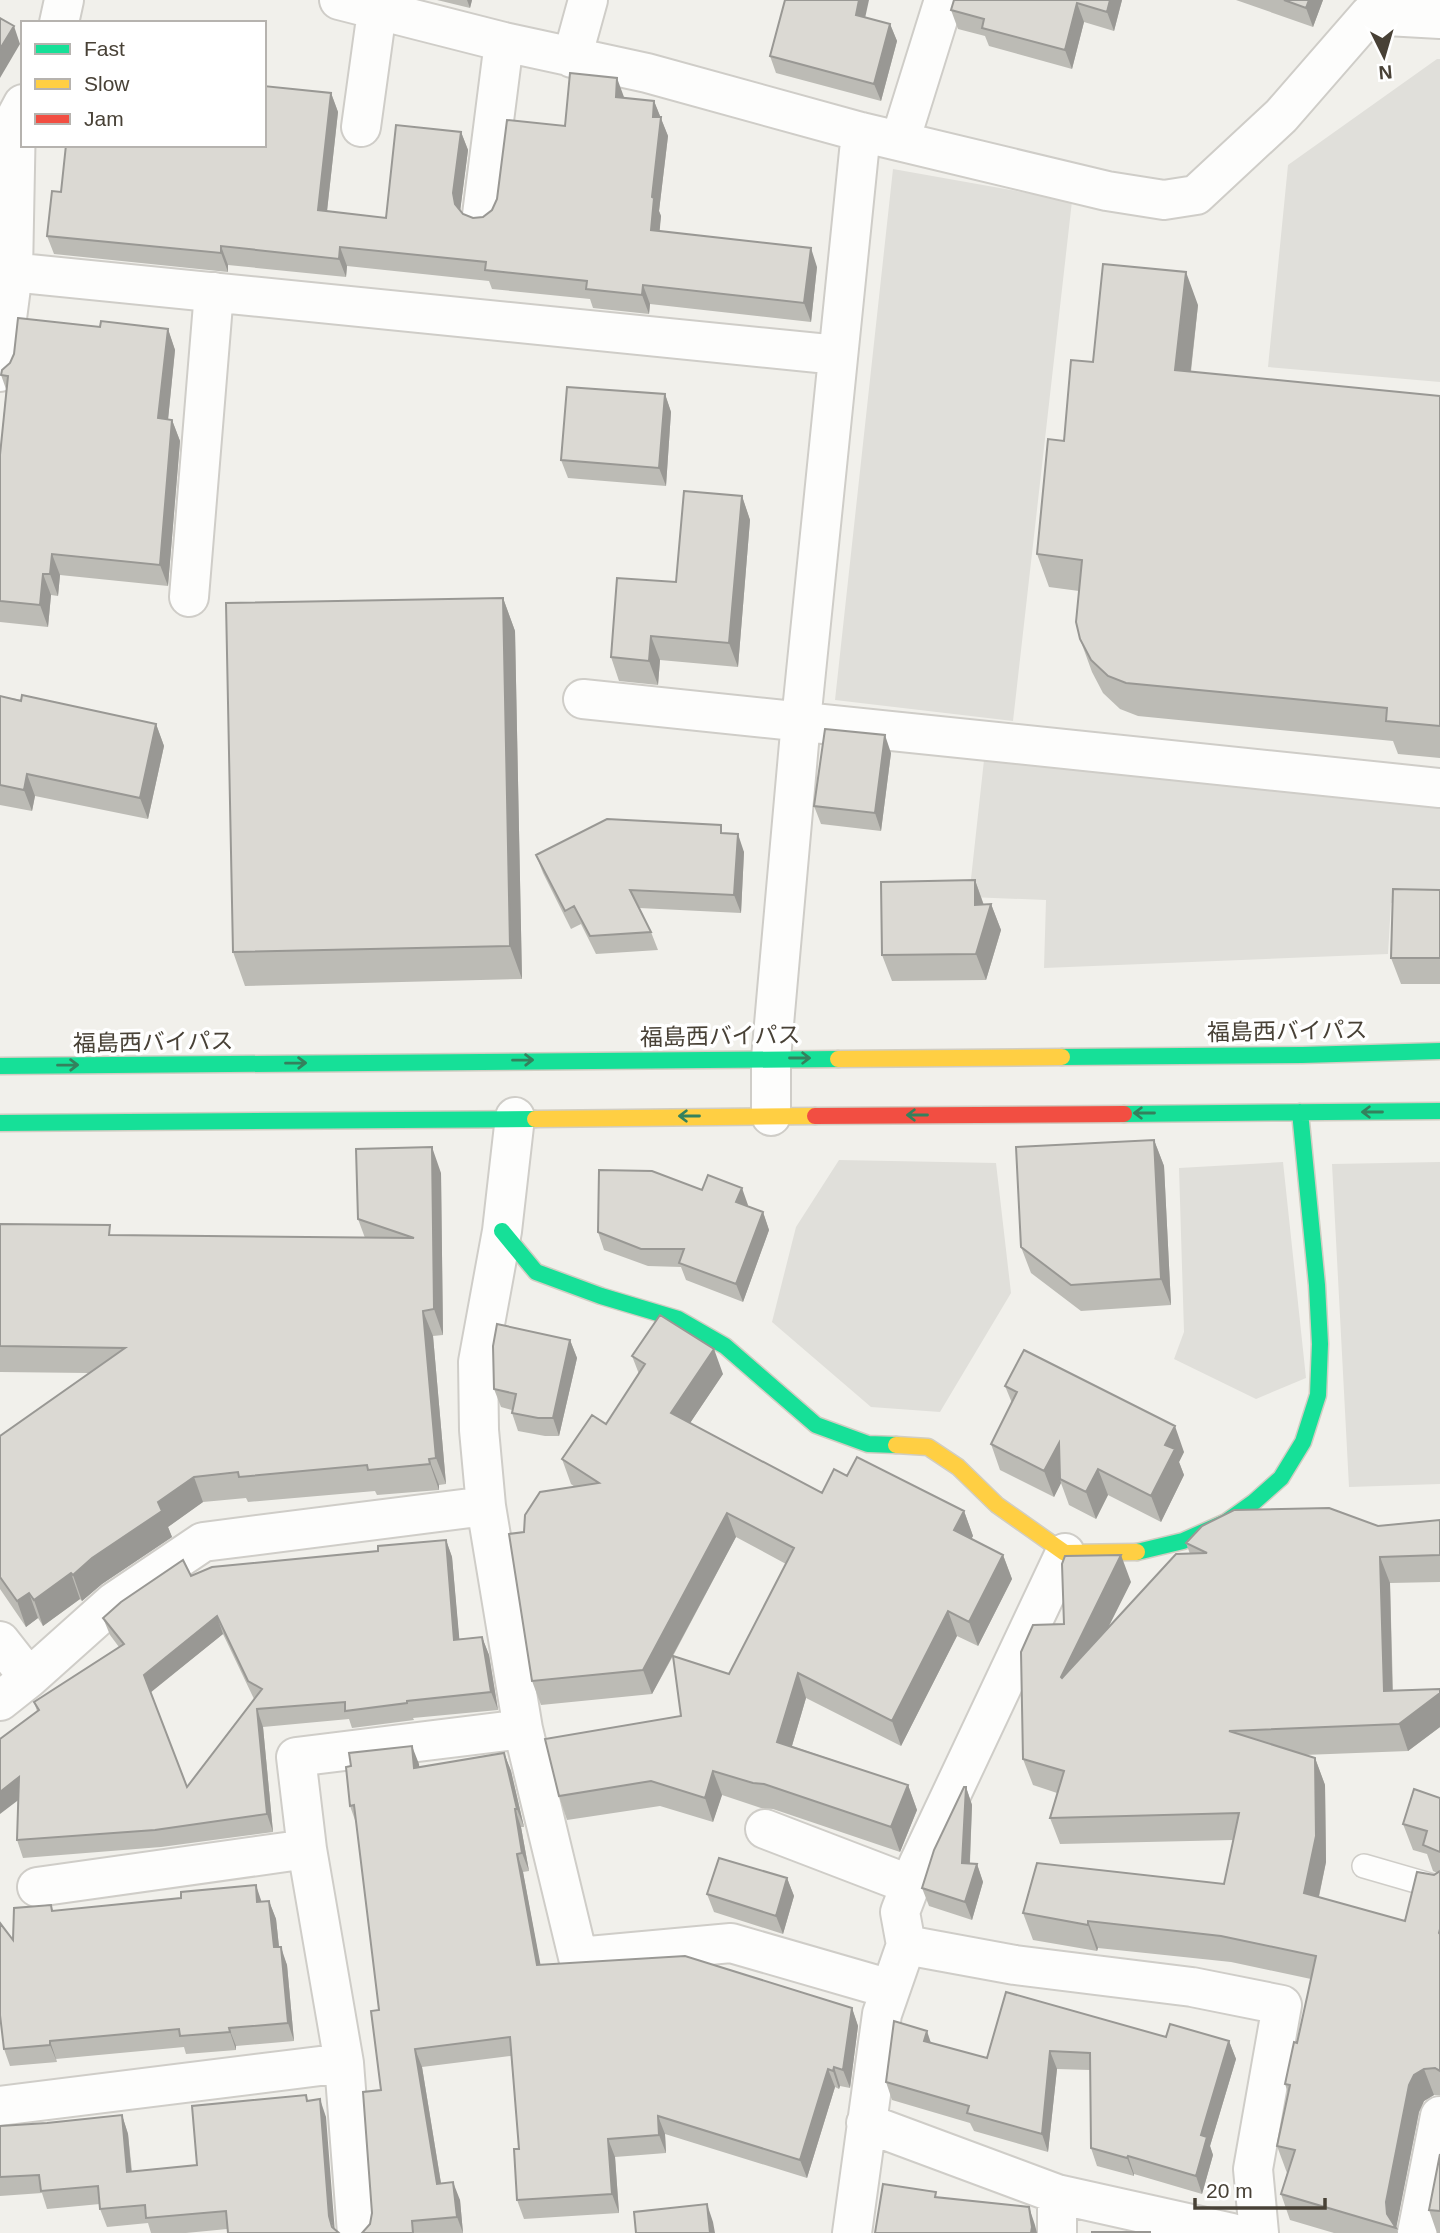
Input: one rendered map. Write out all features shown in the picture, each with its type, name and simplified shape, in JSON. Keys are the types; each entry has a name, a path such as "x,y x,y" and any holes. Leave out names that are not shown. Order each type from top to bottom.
{"main road":[{"name":"福島西バイパス","path":"0,1066 1288,1055 1440,1051"},
{"path":"0,1123 1440,1111"},
{"path":"502,1230 536,1272 601,1296 677,1319 725,1346 816,1425 868,1444 928,1447 958,1468 997,1505 1065,1553 1134,1553 1183,1541 1226,1522 1254,1503 1281,1478 1303,1442 1318,1395 1320,1345 1317,1285 1300,1112"}],"street":[{"path":"59,21 64,0"},
{"path":"339,0 504,43 647,74 861,132 1107,191 1164,200 1196,195 1281,116 1369,15 1440,19"},
{"path":"572,58 588,0"},
{"path":"900,141 944,0"},
{"path":"361,127 377,11"},
{"path":"482,215 504,43"},
{"path":"0,372 16,117 21,108"},
{"path":"771,1116 771,1058 801,721 861,132"},
{"path":"6,271 838,355"},
{"path":"189,597 214,292"},
{"path":"583,699 1440,788"},
{"path":"515,1117 502,1230 478,1362 479,1430 486,1506 523,1729 579,1956 731,1942 890,1989"},
{"path":"0,1641 15,1690 114,1602 203,1542 486,1506"},
{"path":"852,2233 882,2014 906,1945 900,1912 918,1865 1065,1553"},
{"path":"357,2233 344,2063 307,1849 296,1757 523,1729"},
{"path":"765,1829 911,1885"},
{"path":"37,1887 307,1849"},
{"path":"906,1945 1015,1965 1192,1987 1282,2005 1253,2169 1259,2233"},
{"path":"0,2106 344,2063"},
{"path":"1417,2233 1440,2116"},
{"path":"866,2123 1057,2194 1232,2233"},
{"path":"1057,2194 1057,2233"}],"lane":[{"path":"1364,1866 1440,1888"}],"shaded area":[{"path":"1440,59 1440,382 1268,367 1288,165"},
{"path":"893,169 1072,201 1013,721 835,700"},
{"path":"984,760 1440,806 1440,904 1391,903 1388,954 1044,968 1046,900 969,897"},
{"path":"839,1160 996,1163 1011,1293 940,1412 871,1407 772,1322 796,1227"},
{"path":"1283,1162 1306,1378 1256,1399 1174,1359 1184,1332 1179,1168"},
{"path":"1440,1162 1440,1484 1349,1487 1332,1164"}],"building":[{"path":"785,0 859,0 856,15 890,24 874,84 770,56"},
{"path":"954,0 1110,0 1107,12 1077,3 1065,50 982,28 984,19 951,10"},
{"path":"1284,0 1309,0 1306,8"},
{"path":"0,18 14,26 0,49"},
{"path":"570,73 617,78 616,97 654,101 653,117 661,117 651,230 811,248 804,303 643,285 642,295 586,289 587,281 485,270 486,262 340,247 339,259 221,246 221,253 47,236 52,191 61,192 66,147 266,147 266,86 331,93 318,210 386,218 396,125 461,132 453,193 455,204 463,214 473,218 483,217 492,210 497,199 507,120 565,126"},
{"path":"1103,264 1186,272 1175,370 1440,396 1440,726 1386,721 1387,708 1126,683 1108,676 1091,660 1080,639 1076,622 1082,560 1037,554 1048,439 1064,441 1071,360 1093,362"},
{"path":"18,318 100,327 101,321 168,329 158,418 172,420 160,565 52,554 50,574 43,574 40,605 0,601 0,455 8,376 1,375 14,354"},
{"path":"567,387 665,394 659,468 561,460"},
{"path":"684,491 742,496 729,643 651,636 649,661 611,657 617,578 676,582"},
{"path":"503,598 510,946 233,952 226,603"},
{"path":"22,695 156,724 140,798 27,774 24,790 0,785 0,696 21,701"},
{"path":"825,729 885,735 875,813 814,806"},
{"path":"607,819 721,825 721,833 738,834 734,895 630,890 651,932 590,936 574,906 565,911 536,855"},
{"path":"975,880 975,905 991,904 976,954 882,955 881,882"},
{"path":"1393,889 1440,890 1440,958 1391,958"},
{"path":"1154,1140 1161,1279 1071,1285 1021,1247 1016,1147"},
{"path":"432,1147 434,1309 423,1311 436,1458 429,1459 430,1464 368,1470 367,1465 239,1477 238,1472 194,1477 158,1502 162,1511 92,1558 73,1575 71,1573 34,1600 29,1593 17,1601 0,1577 0,1436 125,1348 0,1346 0,1224 110,1225 109,1235 414,1238 358,1219 356,1149"},
{"path":"599,1170 652,1171 702,1190 708,1175 742,1188 736,1202 763,1212 736,1284 679,1263 684,1249 641,1249 598,1232"},
{"path":"660,1315 714,1349 671,1413 822,1493 834,1469 847,1476 857,1457 964,1511 954,1530 1003,1555 969,1622 948,1611 892,1721 798,1673 777,1742 908,1785 891,1827 764,1784 713,1771 705,1798 651,1781 559,1796 545,1739 681,1716 673,1656 729,1674 794,1548 727,1513 643,1670 532,1681 509,1534 524,1532 525,1515 540,1492 599,1483 562,1459 592,1415 606,1424 645,1364 632,1356"},
{"path":"497,1324 570,1340 553,1418 512,1413 516,1394 494,1389 493,1346"},
{"path":"1024,1350 1175,1426 1165,1445 1175,1449 1151,1496 1098,1469 1086,1492 1060,1479 1059,1443 1044,1471 991,1444 1017,1392 1005,1386"},
{"path":"1329,1508 1378,1526 1440,1520 1440,1555 1380,1557 1384,1691 1440,1689 1440,1693 1399,1724 1229,1731 1315,1758 1316,1836 1304,1893 1405,1921 1417,1872 1434,1875 1440,1871 1440,2071 1435,2068 1424,2069 1414,2075 1409,2085 1386,2202 1387,2214 1396,2228 1281,2194 1295,2150 1277,2146 1290,2085 1285,2084 1316,1956 1221,1936 1088,1921 1088,1925 1023,1913 1037,1863 1224,1884 1239,1813 1050,1818 1064,1771 1023,1759 1021,1652 1033,1625 1064,1624 1062,1564 1065,1556 1121,1555 1062,1678 1176,1554 1207,1553 1186,1543 1202,1526 1234,1510"},
{"path":"446,1540 454,1640 482,1637 491,1692 345,1711 345,1702 257,1709 267,1814 155,1830 17,1840 19,1777 0,1792 0,1739 39,1710 34,1702 124,1644 103,1618 121,1602 183,1560 191,1576 212,1567 378,1551 378,1546","holes":["217,1616 248,1681 262,1689 187,1787 144,1675"]},
{"path":"412,1746 414,1768 504,1753 517,1809 522,1853 517,1854 537,1965 685,1956 852,2008 843,2070 834,2067 833,2071 828,2069 800,2160 658,2116 659,2135 608,2139 612,2194 517,2200 514,2149 519,2149 510,2037 415,2049 437,2184 453,2182 457,2217 412,2221 413,2233 362,2233 370,2224 372,2213 363,2092 381,2090 371,2011 379,2010 354,1805 350,1806 346,1767 351,1766 349,1753"},
{"path":"964,1787 962,1863 977,1864 965,1902 922,1888 934,1850"},
{"path":"1414,1789 1440,1798 1440,1852 1423,1845 1427,1831 1403,1824"},
{"path":"719,1858 787,1878 776,1916 707,1894"},
{"path":"256,1885 257,1902 269,1901 274,1947 281,1947 288,2023 180,2036 179,2029 50,2041 50,2045 4,2049 0,2015 0,1923 13,1940 14,1908 51,1905 52,1911 181,1898 181,1892"},
{"path":"1006,1992 1166,2037 1170,2024 1229,2041 1201,2135 1207,2137 1196,2176 1091,2148 1090,2053 1050,2051 1042,2134 967,2113 969,2106 886,2082 894,2021 927,2031 924,2041 987,2058"},
{"path":"306,2095 307,2101 320,2099 329,2216 332,2227 339,2233 228,2233 226,2211 146,2218 145,2205 100,2209 98,2186 41,2191 39,2175 0,2177 0,2126 122,2115 127,2172 197,2165 192,2106"},
{"path":"1440,2154 1440,2211 1429,2210"},
{"path":"883,2184 936,2192 935,2197 1029,2207 1031,2233 875,2233"},
{"path":"707,2204 710,2233 636,2233 634,2212"},
{"path":"1150,2232 1150,2233 1092,2233"}],"traffic: fast":[{"path":"1062,1057 1440,1051"},
{"path":"0,1066 838,1059"},
{"path":"1124,1114 1440,1111"},
{"path":"1137,1552 1183,1541 1226,1522 1281,1478 1303,1442 1318,1395 1320,1344 1300,1112"},
{"path":"0,1123 535,1119"},
{"path":"502,1231 536,1272 601,1296 678,1319 725,1346 816,1425 868,1444 896,1445"}],"traffic: slow":[{"path":"838,1059 1062,1057"},
{"path":"535,1119 815,1116"},
{"path":"896,1445 928,1447 958,1467 997,1505 1065,1553 1137,1552"}],"traffic: jam":[{"path":"815,1116 1124,1114"}]}
